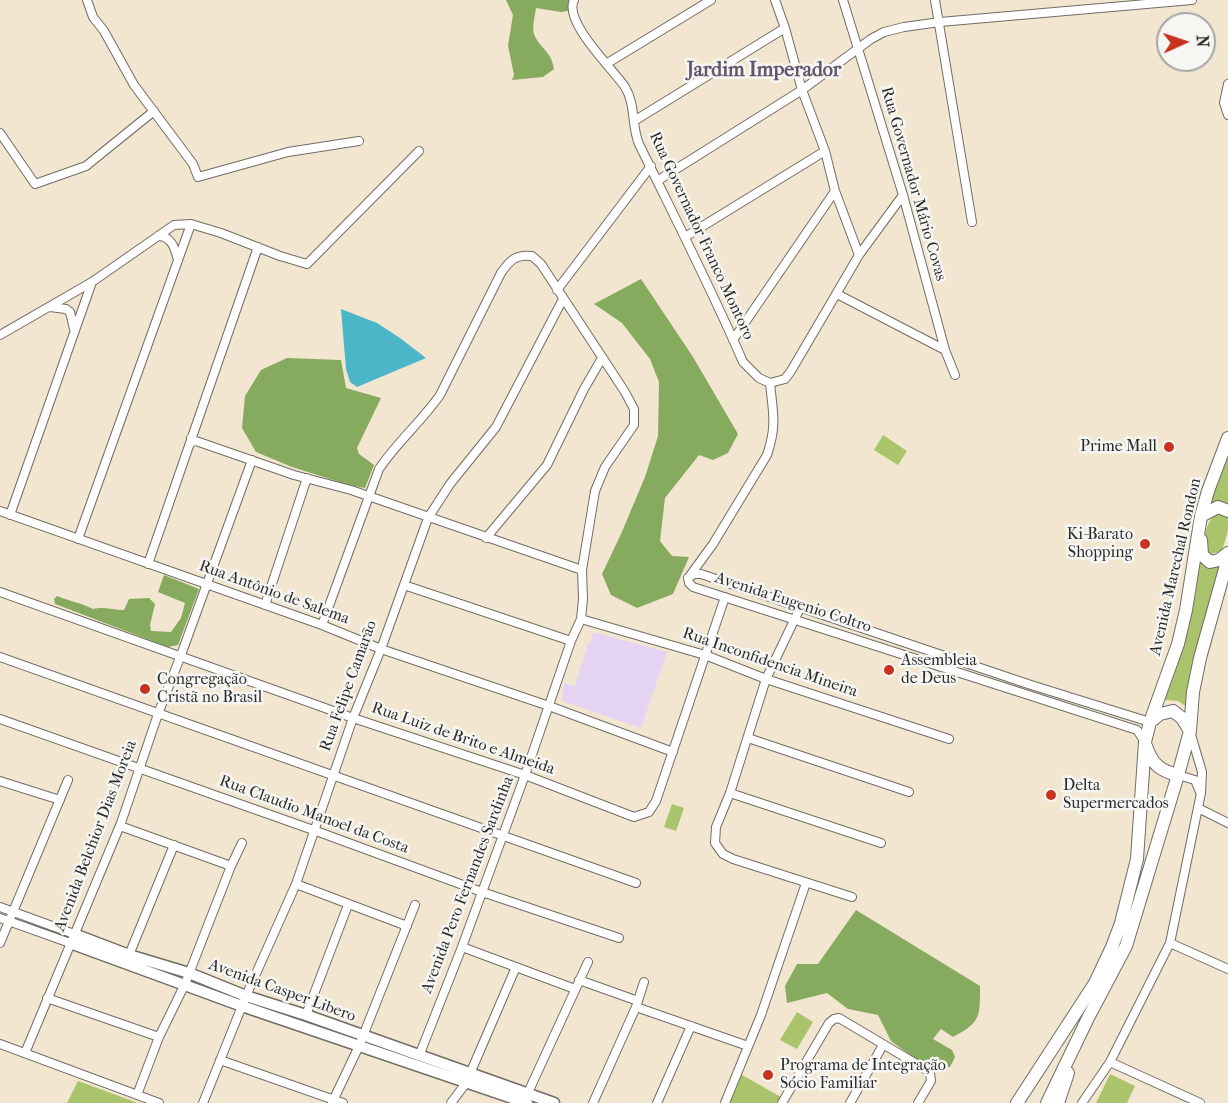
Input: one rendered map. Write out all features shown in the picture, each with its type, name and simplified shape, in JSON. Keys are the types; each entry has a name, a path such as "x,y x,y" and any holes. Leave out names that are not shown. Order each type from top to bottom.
{"main road":[{"name":"Avenida Marechal Rondon","path":"1017,1103 1095,982 1118,931 1137,859 1145,742 1178,644 1208,491 1228,438"},
{"path":"1228,511 1218,507 1201,520 1201,551 1205,558 1215,562 1228,553"},
{"path":"1058,1103 1088,1018 1126,946 1190,730 1193,692 1200,658 1228,558"},
{"path":"1150,722 1160,714 1173,711 1182,718 1190,730"},
{"path":"1145,742 1150,757 1160,769 1178,775"},
{"path":"1160,769 1173,765 1182,758"},
{"path":"1047,1103 1083,1031"}],"street":[{"path":"87,0 93,17 104,31 134,85 192,164 198,177 288,152 359,141"},
{"name":"Rua Governador Franco Montoro","path":"574,0 572,10 576,20 587,39 630,97 638,140 743,362 750,371 770,383"},
{"path":"606,64 711,0"},
{"path":"775,0 802,90 825,151 835,191 859,255"},
{"name":"Rua Governador Mário Covas","path":"843,0 903,195 945,350 955,375"},
{"path":"935,0 972,222"},
{"path":"657,182 802,90 858,48 884,32 940,22 1140,2 1192,0"},
{"path":"634,121 785,28"},
{"path":"1228,84 1224,103 1228,115"},
{"path":"0,133 35,184 86,166 154,111"},
{"path":"0,335 92,282 174,225 191,224 308,264 419,150"},
{"path":"685,237 825,151"},
{"path":"557,290 651,166"},
{"path":"734,340 835,191"},
{"path":"688,578 712,544 767,455 775,421 770,383 784,379 791,371 859,255 903,195"},
{"path":"78,539 191,224"},
{"path":"158,236 163,236 172,243 178,260"},
{"path":"148,564 258,248"},
{"path":"322,625 379,469 429,411 450,378 501,273 510,260 517,256 532,256 541,264 602,358 584,389 547,465 486,538"},
{"path":"10,515 92,282"},
{"path":"837,294 945,350"},
{"name":"Rua Felipe Camarão","path":"203,1103 244,1001 296,885 316,831 332,776 428,518 450,484 496,427 563,299"},
{"path":"47,308 66,309 72,319 74,332"},
{"name":"Avenida Pero Fernandes Sardinha","path":"419,1056 462,947 571,641 581,619 582,570 599,478 629,433 635,419 630,400 602,358"},
{"path":"191,438 192,442 196,441 307,478 351,490 582,570"},
{"name":"Avenida Belchior Dias Moreia","path":"25,1053 120,826 158,714 252,460"},
{"path":"265,605 307,478"},
{"name":"Rua Antônio de Salema","path":"0,512 673,752"},
{"name":"Avenida Eugenio Coltro","path":"1145,742 1137,730 1030,690 917,646 701,574 694,574 688,578 693,587 794,620 914,657 1030,690 1150,722"},
{"path":"404,585 571,641"},
{"name":"Rua Luiz de Brito e Almeida","path":"0,592 353,718 525,775 634,817 649,812 656,801 673,752"},
{"path":"673,752 725,597"},
{"path":"800,608 766,679 730,793 716,827 715,843 723,854 732,859 852,897"},
{"name":"Rua Inconfidencia Mineira","path":"581,619 705,655 766,679 948,740"},
{"path":"914,657 917,646"},
{"path":"0,657 636,883"},
{"name":"Rua Claudio Manoel da Costa","path":"0,719 482,892 619,938"},
{"path":"1082,1103 1110,1062 1170,943 1201,793 1202,772 1190,730"},
{"path":"748,738 909,792"},
{"path":"1178,775 1195,780 1201,793"},
{"path":"0,944 68,780"},
{"path":"1,783 60,800"},
{"path":"730,793 881,843"},
{"path":"1198,808 1228,823"},
{"path":"120,826 231,866"},
{"path":"137,1095 159,1037 185,984 242,843"},
{"path":"129,955 174,845"},
{"path":"727,1102 764,1005 806,883"},
{"path":"296,885 407,926"},
{"path":"306,1015 348,905"},
{"path":"333,1101 361,1041 416,905"},
{"name":"Avenida Casper Libero","path":"0,908 12,917 185,984 244,1001 526,1100 554,1103"},
{"name":"Avenida Casper Libero","path":"0,918 12,917"},
{"name":"Avenida Casper Libero","path":"72,939 189,972 244,1001 306,1015 361,1041 419,1056 468,1078"},
{"path":"1170,943 1228,969"},
{"path":"462,947 575,989"},
{"path":"526,1100 588,962"},
{"path":"451,1103 468,1078 516,967"},
{"path":"579,980 691,1026 748,1046"},
{"path":"593,1103 637,1004 644,982"},
{"path":"47,998 159,1037"},
{"path":"782,1103 829,1023 834,1019 844,1020 930,1072 931,1081 918,1103"},
{"path":"657,1103 691,1026"},
{"path":"0,1044 159,1103"},
{"path":"849,1103 883,1045"},
{"path":"220,1060 343,1103"},
{"path":"1110,1062 1200,1103"}],"shaded area":[{"path":"593,632 667,652 641,728 562,701 564,683 575,686"}],"green space":[{"path":"506,0 571,0 573,10 561,12 536,8 534,34 548,53 554,69 543,77 512,80 514,75 508,46 513,15"},
{"path":"641,279 693,357 738,434 728,453 713,460 699,455 665,498 660,541 672,556 689,557 673,594 637,608 611,595 602,574 645,477 658,436 659,382 650,359 622,323 594,304"},
{"path":"287,358 341,360 346,388 381,398 357,448 359,454 374,465 365,488 292,467 256,452 242,428 245,396 261,370"},
{"path":"883,435 907,451 898,465 874,450"},
{"path":"1228,457 1228,503 1214,503 1211,500"},
{"path":"1215,514 1228,517 1228,531 1222,551 1211,554 1205,545 1205,534"},
{"path":"1199,560 1225,563 1187,707 1178,701 1165,700 1192,614"},
{"path":"164,575 199,589 178,645 168,647 55,604 54,599 57,596 93,609 124,610 129,599 149,598 155,604 150,625 151,631 171,632 181,618 185,603 158,592"},
{"path":"672,804 684,808 676,831 664,827"},
{"path":"856,910 980,986 979,1012 974,1022 953,1037 941,1029 933,1039 952,1050 955,1057 950,1067 936,1069 913,1057 891,1041 878,1015 848,1009 827,993 787,1003 785,986 797,964 818,964"},
{"path":"797,1012 813,1022 797,1049 780,1040"},
{"path":"737,1072 784,1099 782,1103 731,1103 726,1100"},
{"path":"1110,1074 1135,1086 1127,1103 1096,1103"},
{"path":"78,1081 138,1103 67,1103"}],"water":[{"path":"341,309 377,323 426,358 357,387 350,382 346,369"}],"place":[{"name":"Prime Mall","path":"1169,447"},
{"name":"Ki-Barato Shopping","path":"1145,544"},
{"name":"Assembleia de Deus","path":"889,670"},
{"name":"Congregação Cristã no Brasil","path":"145,689"},
{"name":"Delta Supermercados","path":"1051,795"},
{"name":"Programa de Integração Sócio Familiar","path":"768,1075"}],"district":[{"name":"Jardim Imperador","path":"764,71"}]}
